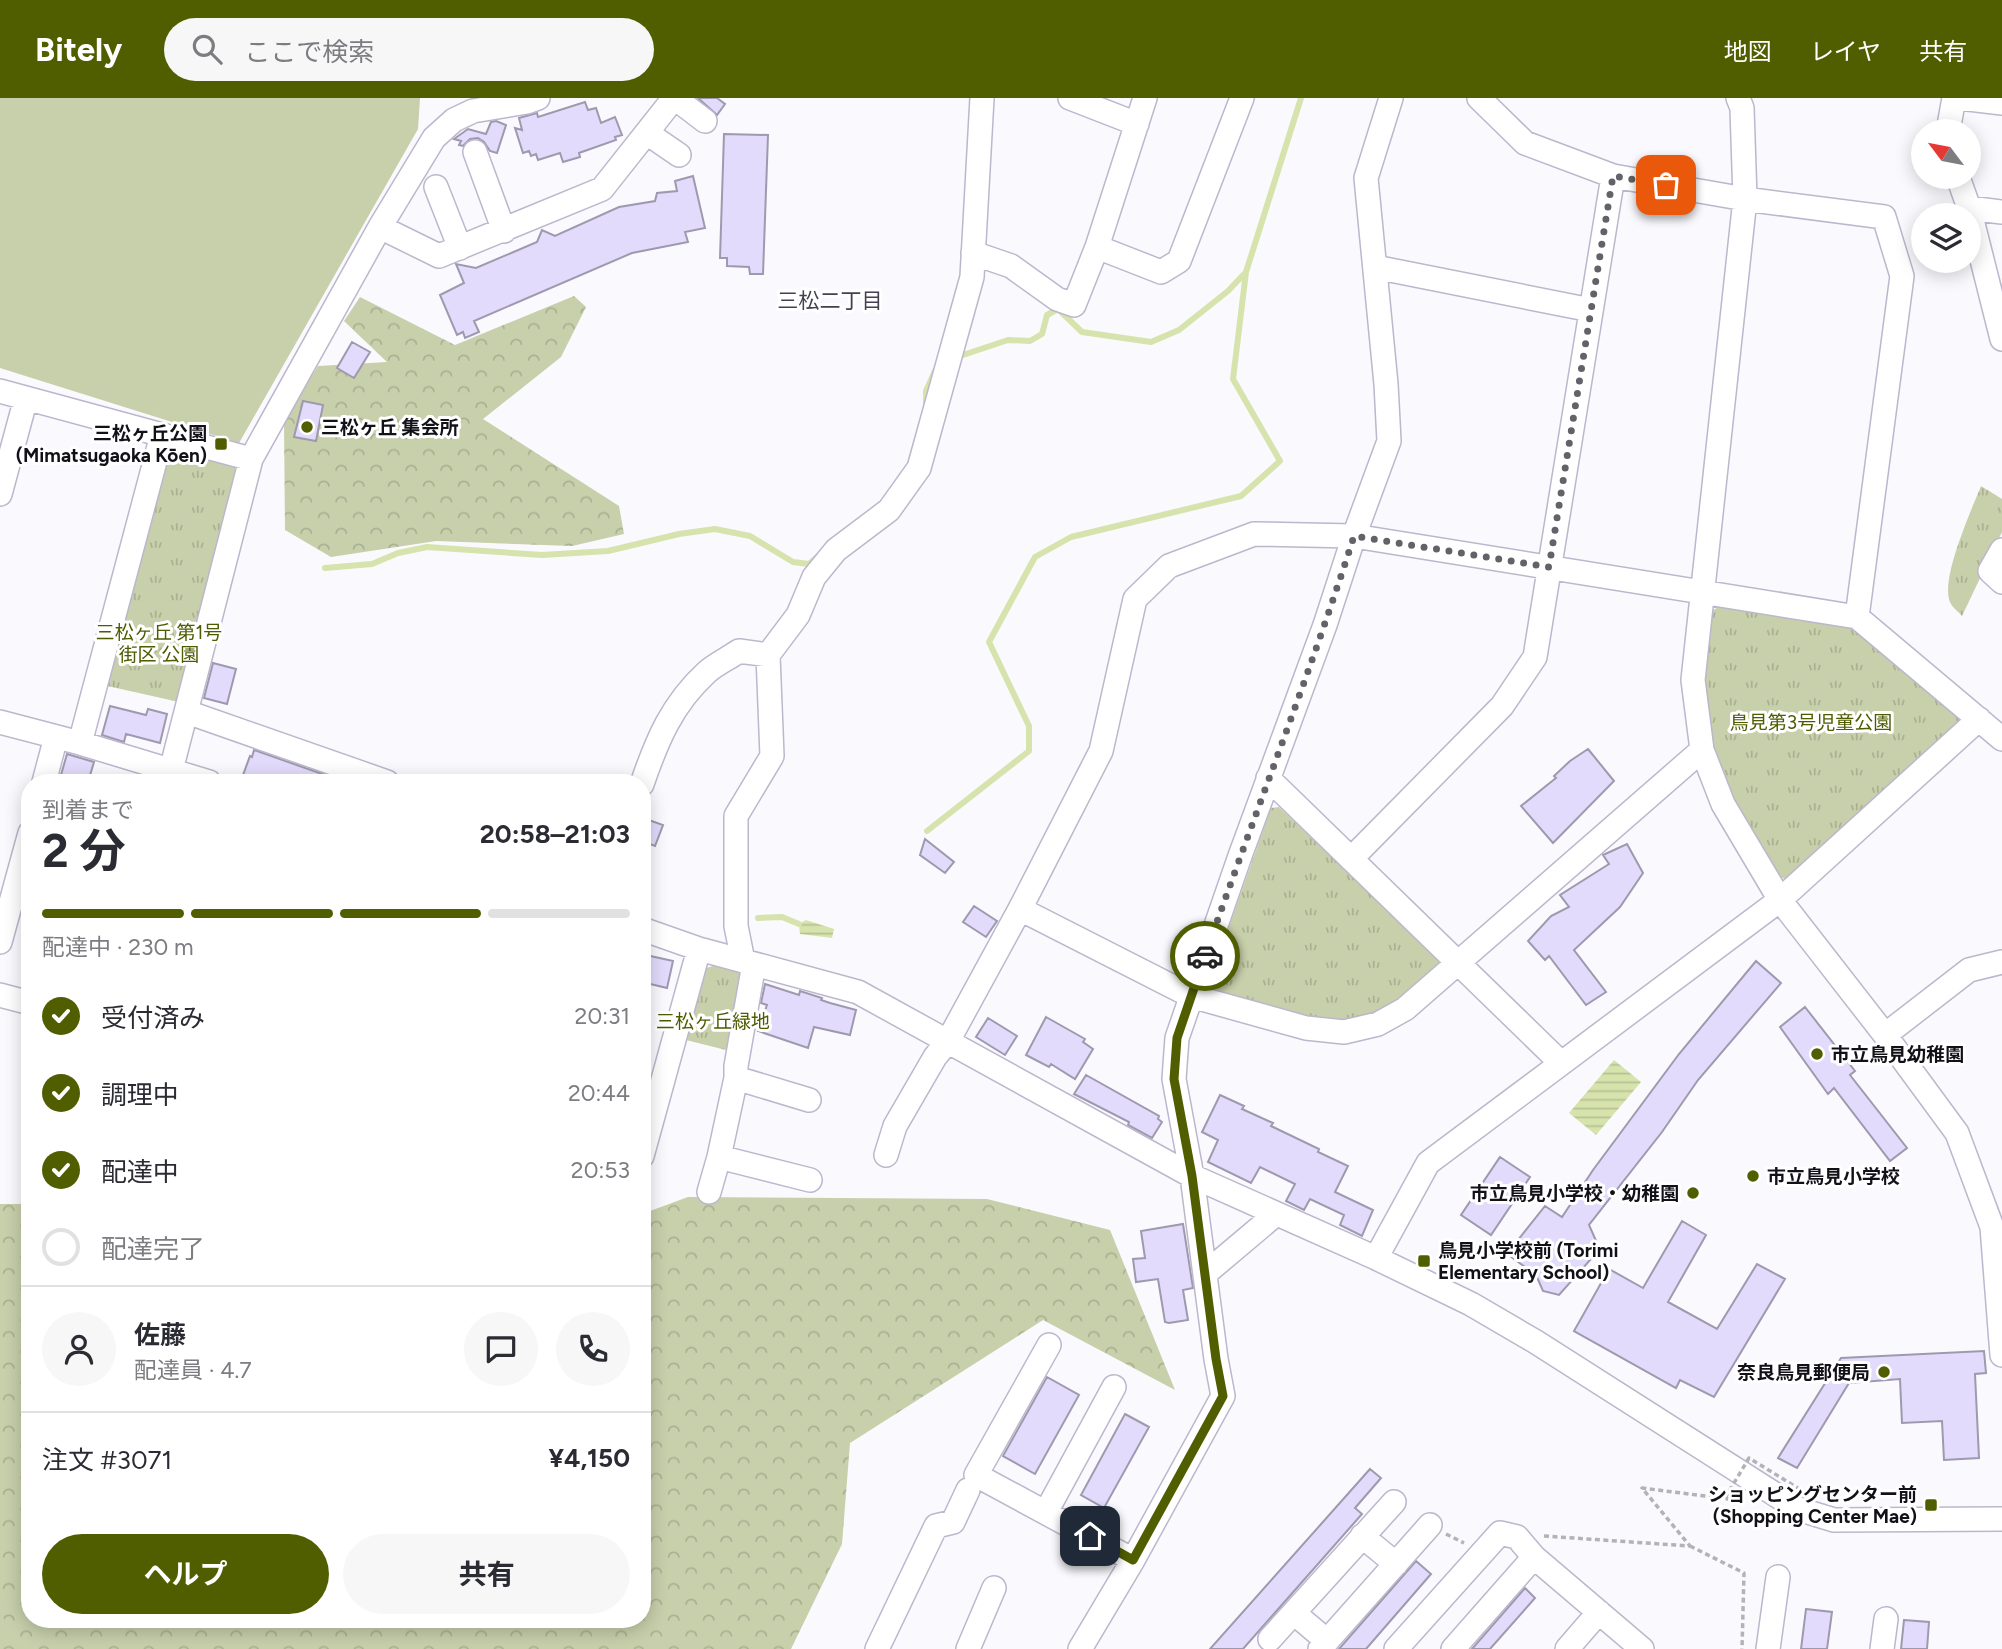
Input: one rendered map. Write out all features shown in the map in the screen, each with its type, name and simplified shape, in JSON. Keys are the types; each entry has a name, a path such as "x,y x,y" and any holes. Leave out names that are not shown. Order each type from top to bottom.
{"street":[{"path":"171,774 251,459 380,228 434,138 454,120 474,111 538,98"},
{"path":"380,228 439,256 602,189 674,98 705,121"},
{"path":"709,1192 736,1078 749,962 736,926 736,816 772,756 768,655 798,615 814,577 836,550 890,510 919,468 972,277 982,98"},
{"path":"1070,98 1137,124"},
{"path":"973,253 1011,266 1057,299 1074,305 1097,247 1145,98"},
{"path":"1097,247 1161,272 1179,261 1241,98"},
{"path":"1080,1649 1133,1560 1223,1396 1192,1176 1174,1079 1177,1038 1389,441 1387,384 1366,178 1391,98"},
{"path":"1479,98 1525,143 1613,176 1745,199 1884,217 1902,276 1857,617"},
{"path":"1738,98 1742,108 1745,199 1693,680 1702,750 1723,804 1780,900 1957,1133 1992,1227 2002,1353"},
{"path":"1950,119 1954,98"},
{"path":"1960,98 2002,103"},
{"path":"647,133 679,155"},
{"path":"475,152 504,230"},
{"path":"1351,859 1502,706 1535,657 1613,176"},
{"path":"436,187 460,248"},
{"path":"1981,209 2002,212"},
{"path":"1981,256 2002,339"},
{"path":"1375,267 1591,310"},
{"path":"0,391 251,459"},
{"path":"0,494 26,398"},
{"path":"79,743 162,435"},
{"path":"886,1155 895,1126 935,1057 948,1041 1101,751 1135,599 1169,566 1254,534 1354,536 1857,617 2002,739"},
{"path":"2002,550 1990,571 2002,582"},
{"path":"645,774 656,742 668,719 708,670 739,651 768,655"},
{"path":"187,712 364,774"},
{"path":"1376,1258 1428,1163 1780,900 1979,719"},
{"path":"0,722 79,743 164,774"},
{"path":"46,774 56,737"},
{"path":"1020,909 1191,996 1306,1028 1344,1032 1378,1024 1405,1010 1702,750"},
{"path":"1268,778 1561,1063"},
{"path":"0,942 21,866"},
{"path":"651,932 699,949 858,992 1192,1176 1376,1258 1471,1304 1536,1342 1798,1509 1834,1520 2002,1519"},
{"path":"651,1123 699,949"},
{"path":"1885,1035 1969,970 2002,962"},
{"path":"0,995 21,1001"},
{"path":"736,1078 809,1100"},
{"path":"719,1157 810,1180"},
{"path":"1206,1273 1276,1214"},
{"path":"1049,1345 976,1475 1133,1560"},
{"path":"1046,1512 1114,1387"},
{"path":"877,1649 936,1526 953,1522 968,1490"},
{"path":"1270,1639 1394,1502"},
{"path":"1294,1613 1324,1645 1430,1525"},
{"path":"1396,1649 1500,1533 1538,1546 1599,1612 1642,1649"},
{"path":"1362,1536 1396,1564"},
{"path":"1453,1649 1538,1546"},
{"path":"1768,1649 1778,1577"},
{"path":"968,1649 993,1588"},
{"path":"1567,1649 1599,1612"},
{"path":"1882,1649 1886,1619"}],"path":[{"path":"1725,1497 1749,1458 1806,1493"},
{"path":"1742,1649 1744,1573 1690,1546 1642,1488 1752,1502"},
{"path":"1538,1546 1690,1546"}],"green space":[{"path":"0,98 420,98 418,129 239,443 0,368"},
{"path":"574,296 586,307 561,357 483,419 619,506 624,534 572,546 436,541 331,557 285,530 284,421 318,366 387,362 344,321 360,297 455,345"},
{"name":"三松ヶ丘 第1号 街区 公園","path":"172,449 241,467 188,704 103,685 168,451"},
{"path":"1981,486 2002,499 2002,532 1962,616 1951,604 1948,594 1949,580 1964,528"},
{"name":"鳥見第3号児童公園","path":"1720,606 1851,626 1962,714 1962,722 1789,879 1780,878 1739,820 1712,745 1706,705 1706,671 1712,611"},
{"path":"1279,807 1439,959 1439,967 1403,1000 1379,1012 1356,1019 1332,1021 1284,1014 1212,993 1208,986 1271,808"},
{"name":"三松ヶ丘緑地","path":"716,965 747,974 734,1052 682,1039 703,969"},
{"path":"688,1197 987,1199 1110,1230 1175,1390 1043,1320 850,1443 842,1544 791,1649 1,1649 12,1636 0,1610 0,1204 21,1204 21,1628 651,1628 651,1211"},
{"path":"0,1597 21,1649 0,1649"}],"shaded area":[{"path":"806,920 834,929 832,938 800,934 799,924"},
{"path":"1614,1060 1641,1082 1596,1135 1569,1113"}],"building":[{"path":"698,98 717,98 725,104 717,115"},
{"path":"585,102 588,110 596,108 601,123 615,117 622,135 615,137 616,140 579,153 580,157 563,162 560,153 538,160 536,154 531,156 529,151 523,153 515,128 522,130 519,118 537,113 538,117"},
{"path":"491,122 506,125 497,153 490,151 478,138 470,139 463,146 459,145 461,141 454,139 468,129 486,134"},
{"path":"724,134 768,135 763,274 750,274 749,267 727,266 727,258 720,258"},
{"path":"693,176 705,228 685,232 688,242 632,253 474,321 479,332 465,338 463,332 457,335 440,295 464,283 456,264 476,268 537,242 542,230 555,236 619,207 655,201 657,193 677,191 675,181"},
{"path":"352,342 370,352 354,378 337,368"},
{"name":"三松ヶ丘 集会所","path":"303,401 323,405 316,441 294,437"},
{"path":"213,663 236,669 227,704 204,698"},
{"path":"110,706 146,715 148,709 167,714 160,743 126,734 124,742 102,735"},
{"path":"1588,749 1614,781 1553,843 1521,806 1556,778 1554,776 1570,761"},
{"path":"254,750 322,774 243,774 250,756 252,757"},
{"path":"67,754 94,762 90,774 61,774"},
{"path":"651,821 663,825 655,846 651,844"},
{"path":"925,839 954,862 945,873 920,855"},
{"path":"1627,844 1643,873 1620,907 1574,950 1606,992 1586,1005 1549,956 1545,960 1528,941 1551,916 1569,907 1560,895 1609,864 1603,855"},
{"path":"974,906 997,921 986,937 963,922"},
{"path":"651,956 673,961 667,988 651,984"},
{"path":"1756,961 1781,983 1698,1080 1662,1132 1589,1225 1597,1243 1588,1257 1591,1259 1559,1295 1543,1291 1536,1275 1510,1256 1510,1250 1545,1206 1562,1217 1593,1170 1679,1054"},
{"path":"765,984 799,995 800,991 856,1010 850,1035 814,1027 808,1048 758,1031 767,1005 761,1003"},
{"path":"1805,1007 1855,1071 1850,1075 1907,1148 1890,1161 1834,1088 1828,1094 1780,1027"},
{"path":"1046,1017 1085,1039 1083,1042 1093,1049 1075,1079 1051,1064 1049,1067 1026,1055"},
{"path":"988,1018 1017,1036 1005,1055 976,1037"},
{"path":"1086,1075 1159,1116 1158,1119 1162,1122 1152,1138 1128,1125 1129,1122 1074,1094"},
{"path":"1220,1095 1244,1106 1242,1109 1273,1123 1271,1126 1348,1166 1335,1192 1373,1210 1362,1236 1340,1225 1344,1215 1310,1199 1304,1210 1286,1201 1295,1184 1260,1167 1251,1183 1208,1162 1218,1140 1202,1132"},
{"path":"1500,1157 1530,1177 1491,1235 1461,1215"},
{"path":"1682,1221 1706,1235 1668,1302 1717,1329 1757,1264 1785,1279 1714,1397 1680,1380 1676,1388 1574,1331 1609,1269 1643,1288"},
{"path":"1183,1224 1193,1288 1183,1290 1188,1320 1169,1323 1165,1322 1158,1279 1136,1282 1133,1259 1145,1258 1141,1231"},
{"path":"1984,1351 1986,1373 1975,1374 1979,1458 1944,1460 1942,1421 1902,1423 1900,1379 1849,1383 1797,1468 1778,1458 1841,1358"},
{"path":"1047,1377 1079,1395 1035,1474 1003,1456"},
{"path":"1125,1414 1149,1427 1104,1508 1081,1495"},
{"path":"1370,1469 1381,1478 1355,1508 1362,1514 1243,1649 1210,1649"},
{"path":"1416,1561 1431,1574 1366,1649 1339,1649"},
{"path":"1525,1588 1535,1598 1490,1649 1472,1649"},
{"path":"1806,1609 1832,1612 1827,1649 1801,1649"},
{"path":"1904,1620 1929,1622 1927,1649 1901,1649"}],"waterway":[{"path":"927,831 1029,751 1029,726 989,642 1035,557 1071,537 1241,496 1280,461 1233,379 1246,272 1301,98"},
{"path":"957,357 1008,340 1030,341 1042,334 1047,315 1058,309 1082,332 1151,342 1179,330 1228,291 1246,272"},
{"path":"926,407 926,391 935,371"},
{"path":"325,568 372,564 398,553 427,547 542,555 608,551 679,534 715,529 750,536 793,562 809,564 818,556"},
{"path":"758,918 782,917 799,924"}],"way so far":[{"path":"1205,956 1325,625 1354,536 1549,567 1613,176 1666,185"}],"place":[{"name":"三松ヶ丘 集会所","path":"307,427"},
{"name":"三松ヶ丘公園 (Mimatsugaoka Kōen)","path":"221,444"},
{"name":"市立鳥見幼稚園","path":"1817,1054"},
{"name":"市立鳥見小学校","path":"1753,1176"},
{"name":"市立鳥見小学校・幼稚園","path":"1693,1193"},
{"name":"鳥見小学校前 (Torimi Elementary School)","path":"1424,1261"},
{"name":"奈良鳥見郵便局","path":"1884,1372"},
{"name":"ショッピングセンター前 (Shopping Center Mae)","path":"1931,1505"}],"district":[{"name":"三松二丁目","path":"830,301"}],"route":[{"path":"1090,1536 1133,1560 1223,1396 1192,1176 1174,1079 1177,1038 1205,956"}]}
